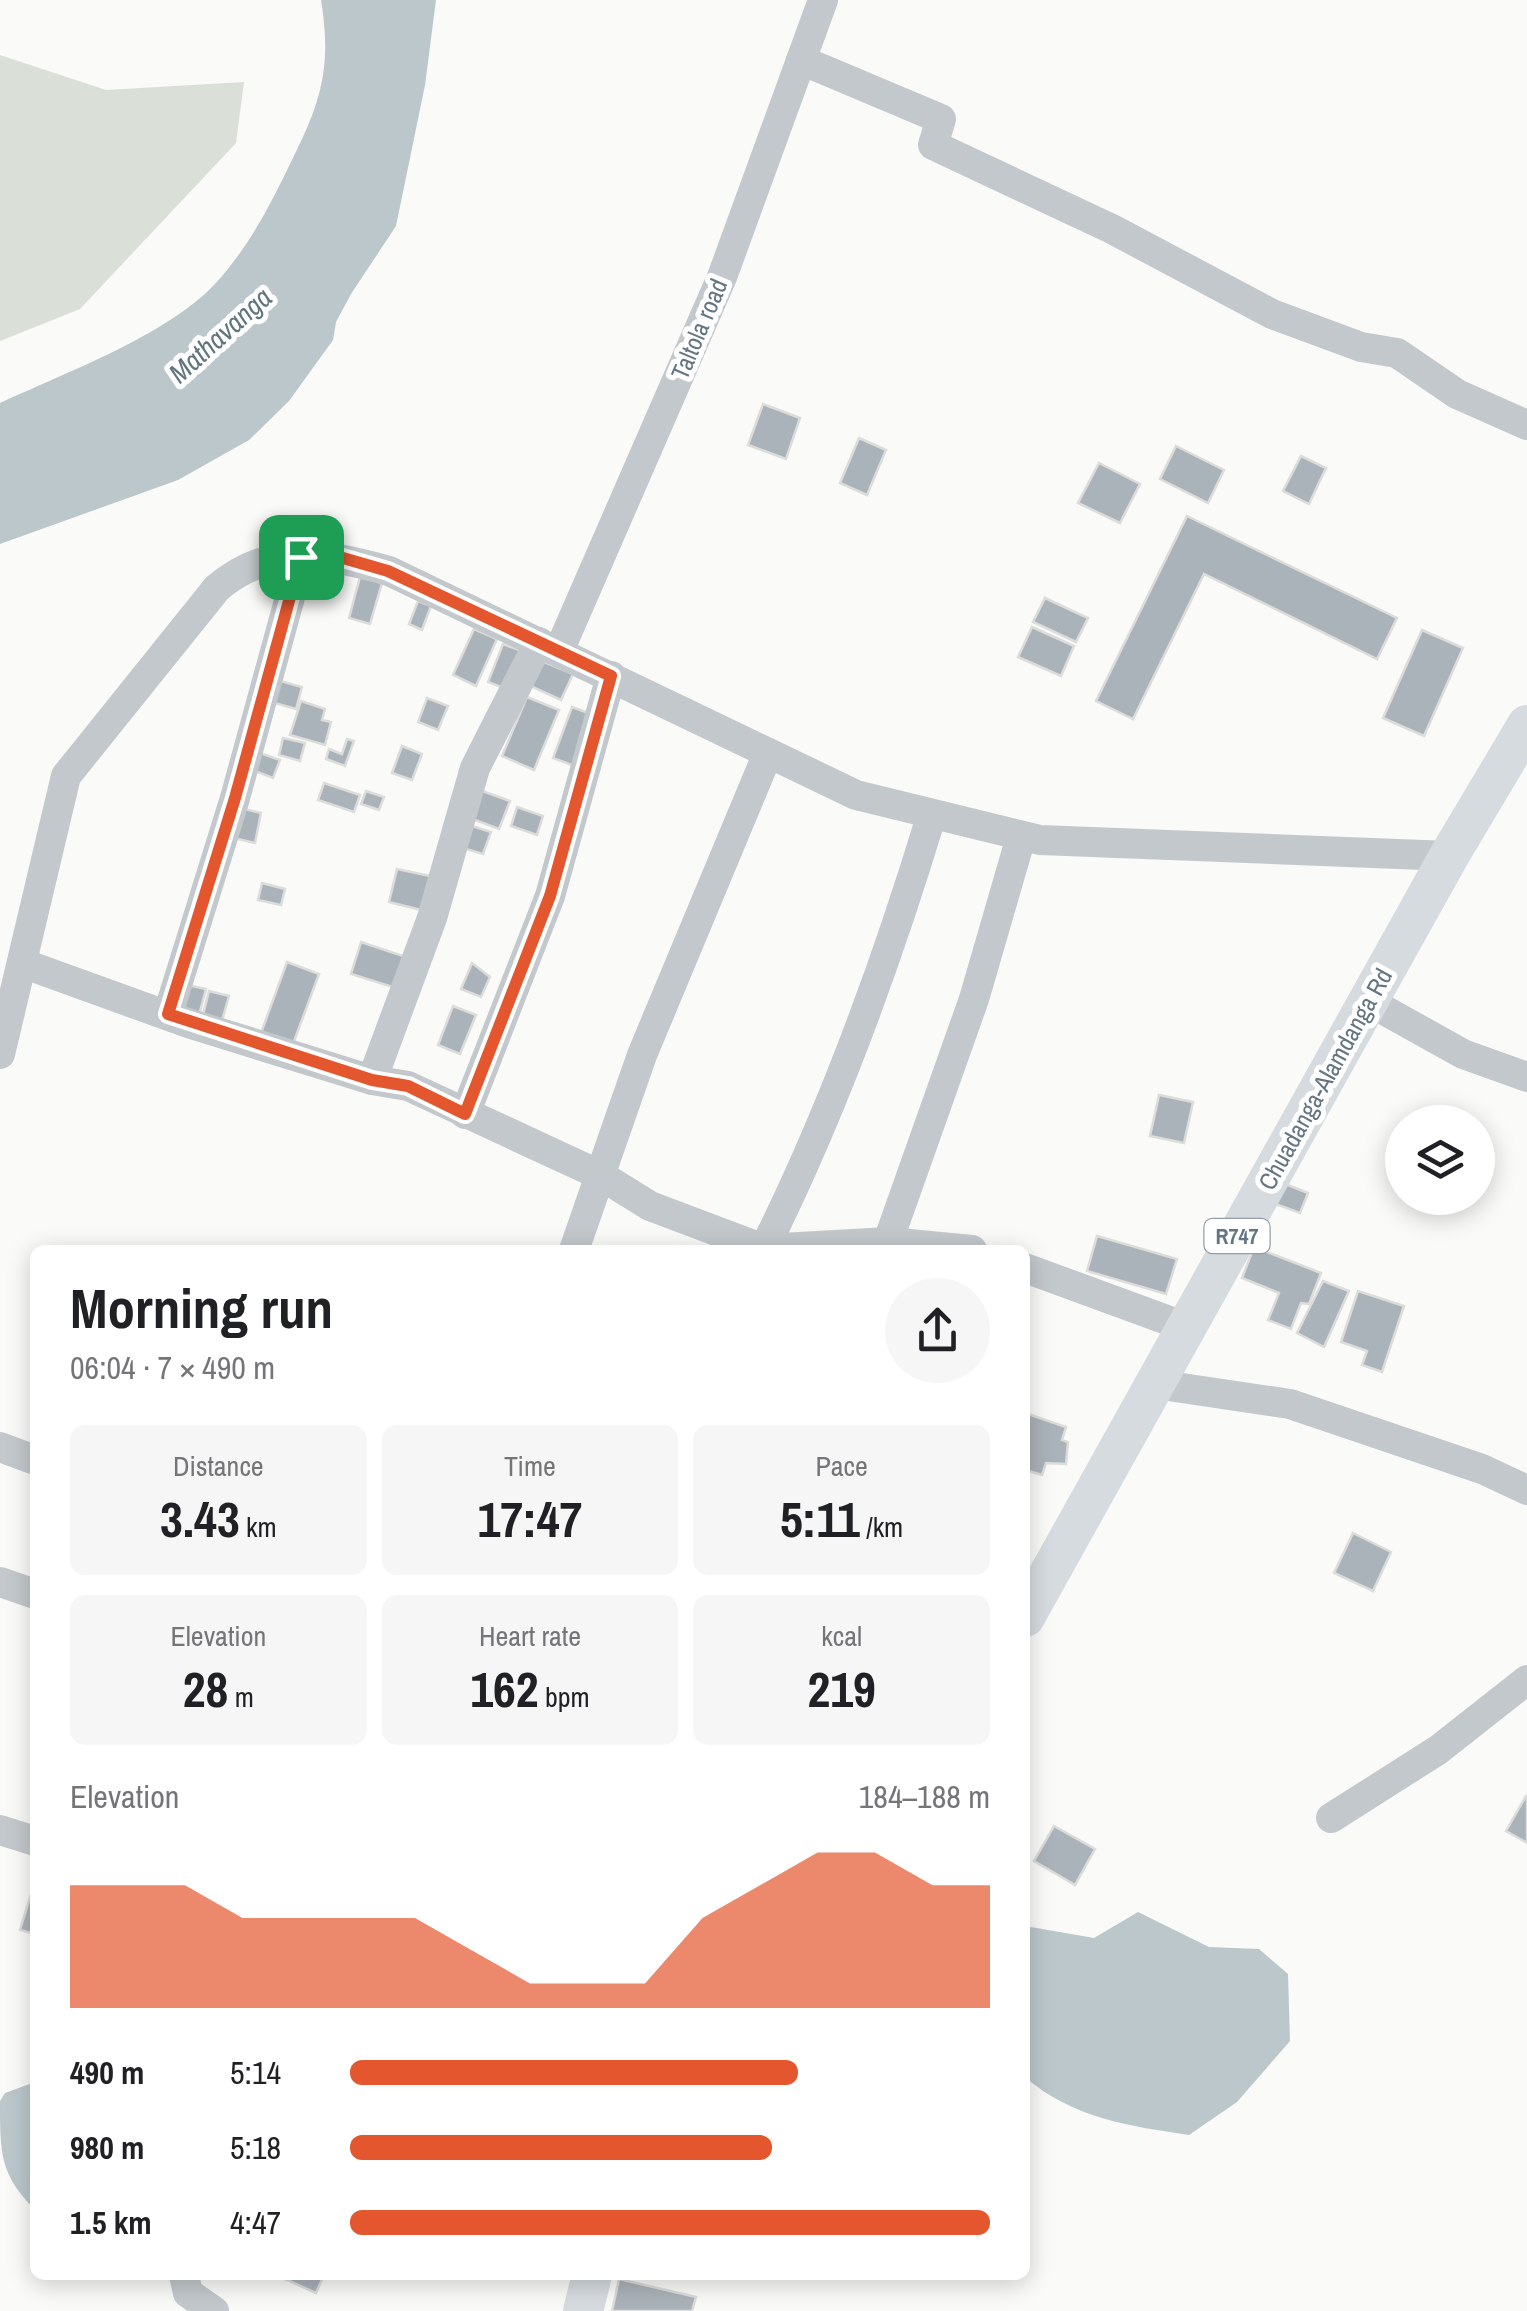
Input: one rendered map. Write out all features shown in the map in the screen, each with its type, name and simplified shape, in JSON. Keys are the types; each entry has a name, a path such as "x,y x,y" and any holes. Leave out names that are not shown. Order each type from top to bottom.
{"main road":[{"name":"R747","path":"1449,856 1527,725"},
{"name":"Chuadanga-Alamdanga Rd","path":"1030,1608 1449,856"},
{"path":"583,2311 591,2280"}],"street":[{"name":"Taltola road","path":"372,1080 432,918 475,768 549,646 722,277 823,0"},
{"path":"801,60 942,119 932,145 960,161 1112,229 1272,314 1361,348 1397,353 1457,394 1527,425"},
{"path":"0,1054 66,776 216,588 241,567 273,557 336,556 388,571 856,795 931,817 1021,836 1449,856"},
{"path":"168,1014 235,798 301,557"},
{"path":"465,1114 550,896 611,676"},
{"path":"576,1245 660,1010 768,752"},
{"path":"766,1245 817,1143 898,924 931,817"},
{"path":"887,1245 974,1000 1021,836"},
{"path":"22,963 372,1080 408,1086 600,1175 650,1206 751,1245"},
{"path":"1368,1001 1463,1054 1527,1077"},
{"path":"1030,1270 1186,1328"},
{"path":"1155,1384 1290,1404 1482,1468 1527,1490"},
{"path":"0,1447 30,1458"},
{"path":"0,1582 30,1592"},
{"path":"1331,1818 1438,1750 1527,1680"},
{"path":"0,1830 30,1839"},
{"path":"185,2280 188,2292 214,2311"}],"shaded area":[{"path":"0,55 106,90 244,82 236,143 80,309 0,341"}],"water":[{"name":"Mathavanga","path":"321,0 436,0 425,85 396,226 351,294 336,322 333,340 289,401 249,440 178,480 0,544 0,403 142,337 193,303 226,271 267,210 317,102 325,46"},
{"path":"1138,1912 1209,1947 1259,1949 1288,1974 1290,2041 1237,2102 1189,2135 1123,2124 1062,2102 1030,2081 1030,1927 1094,1938"},
{"path":"30,2084 30,2205 4,2162 0,2101 5,2093"}],"building":[{"path":"763,404 800,418 786,459 748,445"},
{"path":"859,438 886,450 867,495 840,483"},
{"path":"1176,446 1224,470 1208,503 1160,479"},
{"path":"1301,456 1326,468 1309,504 1283,491"},
{"path":"1099,463 1140,484 1120,523 1078,503"},
{"path":"1187,516 1397,618 1377,659 1204,574 1133,719 1096,701"},
{"path":"306,565 344,568 343,582 305,579"},
{"path":"360,577 382,583 370,624 349,618"},
{"path":"1045,598 1088,618 1076,642 1033,622"},
{"path":"418,601 431,606 422,630 409,624"},
{"path":"1032,627 1074,646 1061,676 1018,657"},
{"path":"474,629 497,639 476,686 453,675"},
{"path":"1422,630 1463,648 1424,736 1383,718"},
{"path":"503,644 527,653 512,691 488,682"},
{"path":"537,659 573,674 561,700 526,684"},
{"path":"277,680 302,687 296,709 271,702"},
{"path":"527,697 559,710 534,770 502,756"},
{"path":"427,698 448,706 438,730 418,722"},
{"path":"301,701 325,709 322,720 331,722 325,745 290,735"},
{"path":"572,707 597,716 577,767 553,758"},
{"path":"283,738 305,743 300,761 279,755"},
{"path":"347,739 354,741 345,766 326,759 329,749 342,754"},
{"path":"402,746 422,754 412,780 392,773"},
{"path":"254,751 280,760 273,778 247,768"},
{"path":"324,783 360,795 354,812 318,800"},
{"path":"477,789 510,801 499,829 467,817"},
{"path":"366,791 384,797 379,810 361,804"},
{"path":"517,807 543,816 537,835 511,826"},
{"path":"240,808 261,813 255,843 234,838"},
{"path":"466,824 491,832 483,854 459,847"},
{"path":"397,869 430,876 421,910 389,902"},
{"path":"262,883 285,889 281,905 258,900"},
{"path":"361,942 409,958 399,989 351,974"},
{"path":"287,962 319,974 293,1044 261,1033"},
{"path":"472,963 490,977 481,997 461,989"},
{"path":"183,984 206,989 199,1015 177,1009"},
{"path":"209,991 229,996 221,1024 202,1019"},
{"path":"453,1006 476,1015 460,1054 438,1045"},
{"path":"1159,1095 1193,1102 1184,1143 1150,1136"},
{"path":"1278,1181 1308,1193 1300,1213 1270,1202"},
{"path":"1097,1236 1177,1259 1166,1294 1087,1271"},
{"path":"1254,1247 1321,1273 1309,1304 1301,1303 1291,1329 1268,1320 1279,1293 1242,1278"},
{"path":"1323,1281 1349,1291 1324,1347 1297,1333"},
{"path":"1358,1291 1404,1306 1382,1372 1362,1365 1367,1351 1341,1342"},
{"path":"1030,1415 1066,1427 1062,1440 1068,1442 1066,1464 1046,1463 1042,1475 1030,1471"},
{"path":"1353,1533 1391,1552 1373,1591 1334,1573"},
{"path":"1527,1796 1527,1843 1506,1831"},
{"path":"1054,1826 1095,1849 1075,1885 1034,1861"},
{"path":"30,1897 30,1933 20,1930"},
{"path":"287,2280 322,2280 316,2293"},
{"path":"619,2280 696,2297 692,2311 612,2311"}],"route":[{"path":"336,556 388,571 611,676 550,896 465,1114 408,1086 372,1080 168,1014 235,798 268,666 301,557 336,556"}]}
